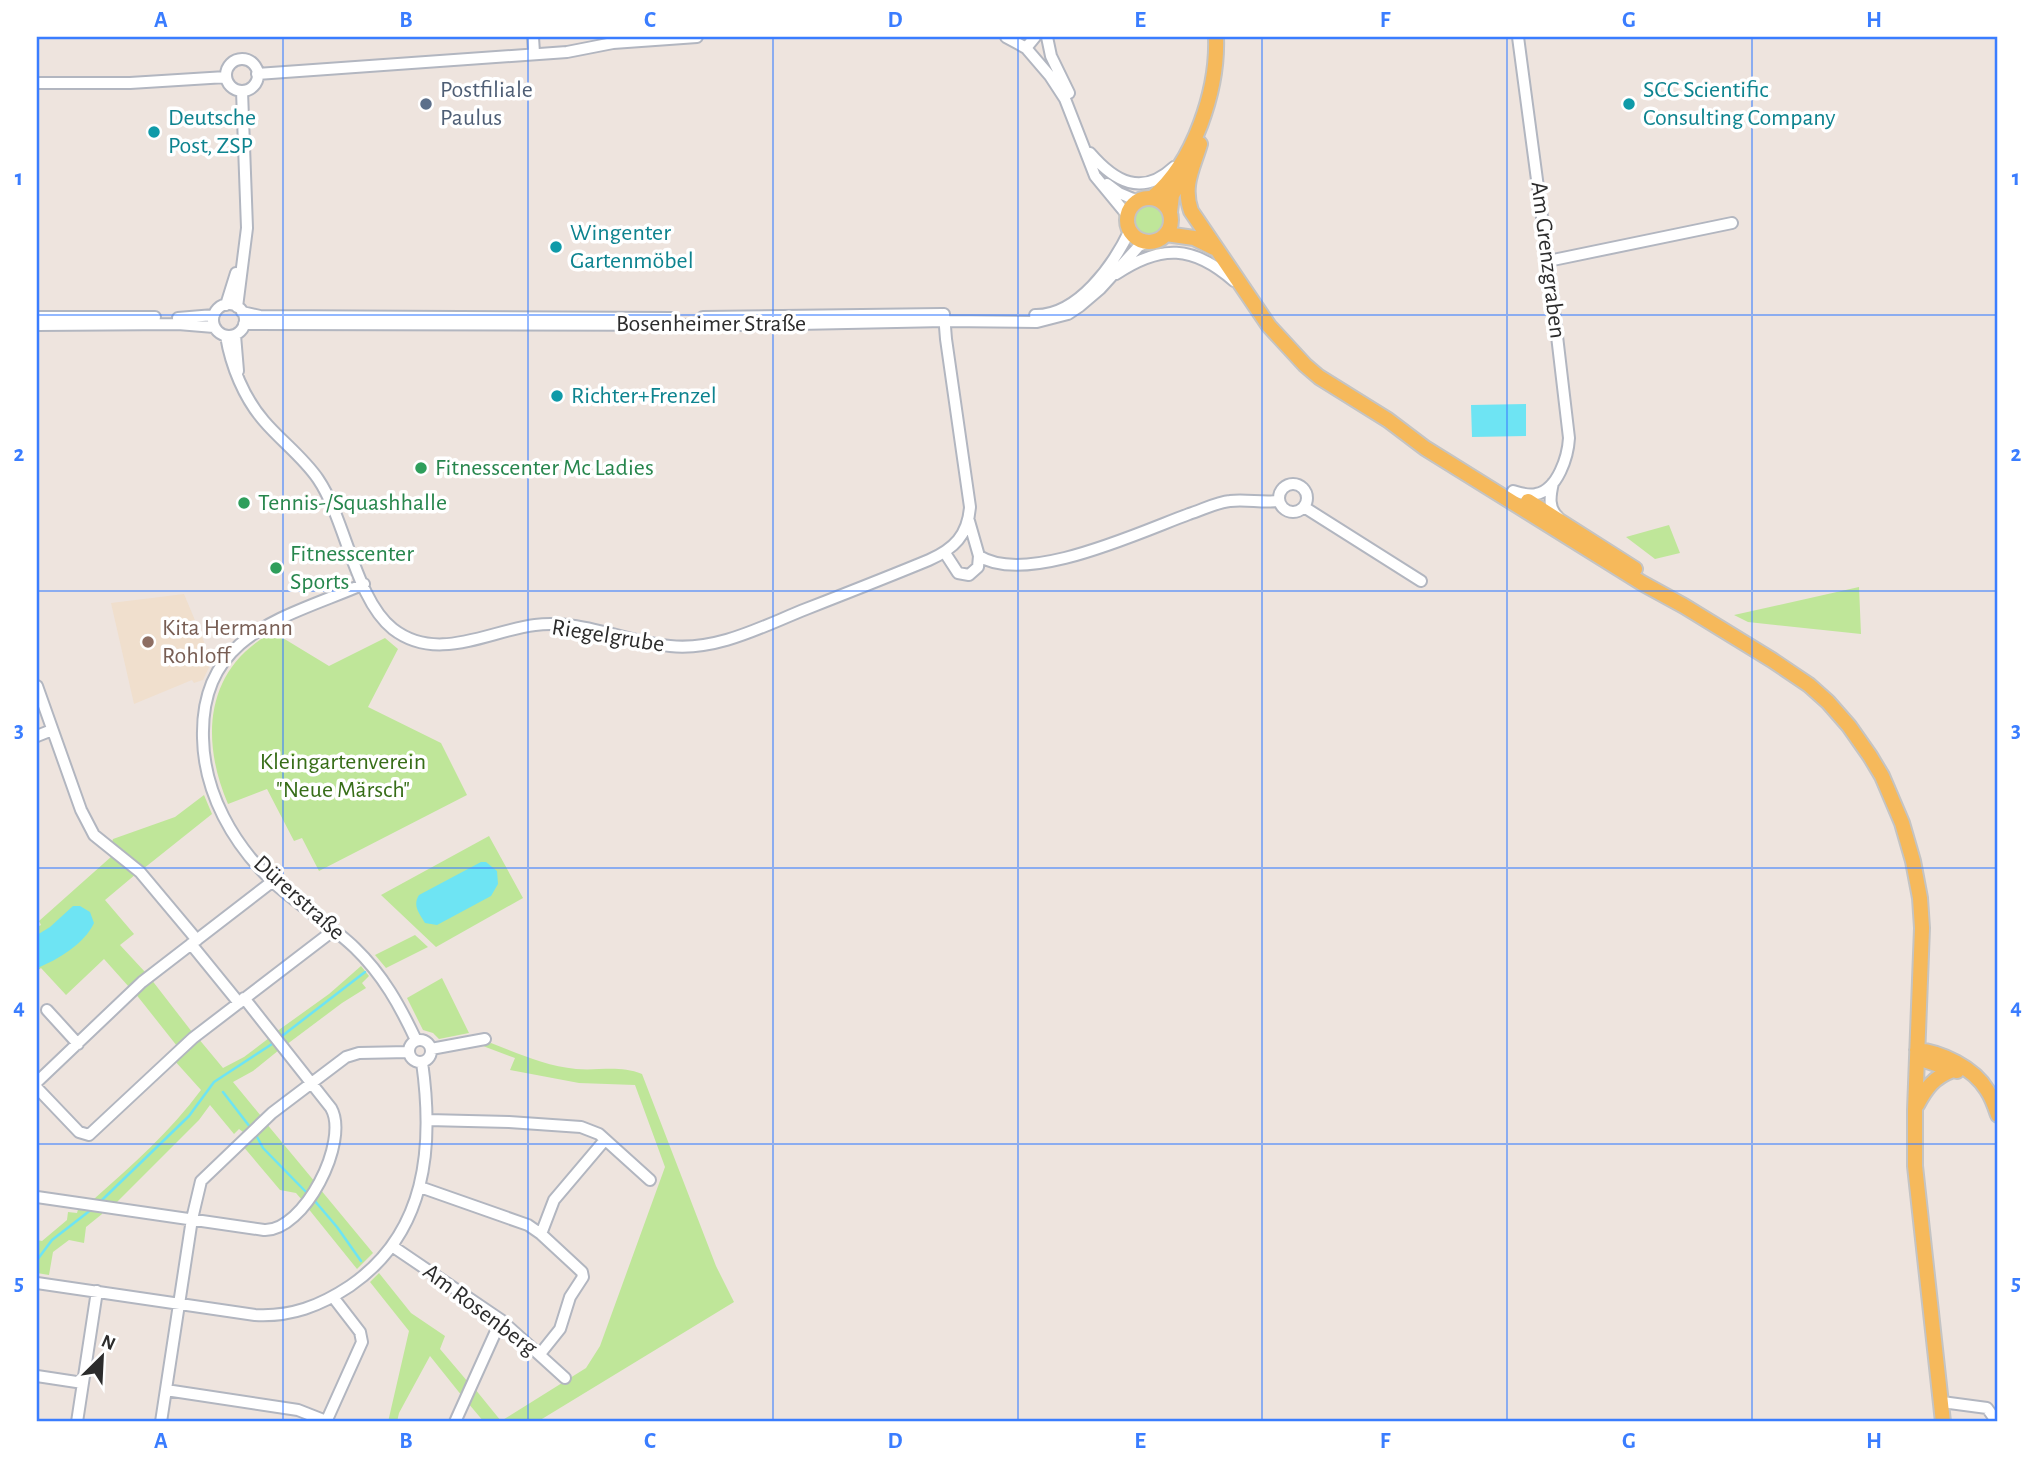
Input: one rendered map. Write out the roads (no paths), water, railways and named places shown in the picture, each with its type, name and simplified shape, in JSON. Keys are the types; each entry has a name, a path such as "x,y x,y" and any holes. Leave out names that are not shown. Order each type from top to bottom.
{"main road":[{"path":"1216,37 1216,68 1186,192 1191,211 1269,327 1305,365 1425,448 1631,577 1684,606 1818,692 1849,726 1882,776 1902,823 1920,898 1922,952 1915,1110 1917,1180 1943,1422"},
{"path":"1197,141 1172,195 1166,234 1148,242 1141,240 1129,223 1145,200 1174,176 1197,141"},
{"path":"1145,200 1163,203 1170,215 1216,248"},
{"path":"1166,234 1194,238 1216,248"},
{"path":"1388,420 1429,439 1615,555 1684,606"},
{"path":"1917,1049 1927,1061 1972,1074"},
{"path":"1917,1049 1943,1057 1972,1074 1986,1087 1998,1115"},
{"path":"1915,1110 1928,1085 1953,1070"}],"street":[{"path":"533,37 534,53"},
{"path":"257,74 567,52 613,43 697,37"},
{"path":"1006,37 1026,48 1050,76 1065,99 1101,184 1129,223"},
{"path":"1026,48 1035,37"},
{"path":"1047,37 1051,56 1086,136 1086,149 1102,178 1109,186 1145,200"},
{"name":"Am Grenzgraben","path":"1518,37 1569,438 1566,458 1554,480 1550,500 1554,513 1562,522"},
{"path":"240,60 250,62 257,74 253,86 242,91 231,87 226,77 231,64 240,60"},
{"path":"37,83 130,83 226,77"},
{"path":"37,325 178,324 214,327 221,334 231,335 244,324 235,308 245,247 248,199 242,91"},
{"path":"1086,149 1105,171 1125,181 1137,183 1164,176 1197,141"},
{"name":"Bosenheimer Straße","path":"235,308 260,316 678,318 1041,315 1074,301 1097,281 1112,263 1129,223"},
{"path":"1548,261 1732,223"},
{"name":"Bosenheimer Straße","path":"244,324 755,325 945,317 1037,322 1068,314 1080,306 1139,246 1148,242"},
{"path":"1108,279 1146,257 1172,253 1189,255 1208,262 1245,291"},
{"path":"214,327 214,315 218,308 235,308"},
{"path":"37,317 177,318 214,315"},
{"path":"945,317 970,507 969,521 979,556 978,567 969,575 958,573 945,553"},
{"name":"Riegelgrube","path":"231,335 229,358 248,400 264,422 306,463 319,480 364,584 384,621 418,642 442,646 536,625 570,625 670,646 698,646 727,640 945,553 954,547 969,521"},
{"path":"1513,491 1539,494 1554,480"},
{"path":"1297,484 1304,488 1307,495 1304,507 1298,511 1290,512 1282,508 1278,501 1279,492 1284,486 1297,484"},
{"path":"979,556 989,562 1011,565 1064,559 1230,501 1278,501"},
{"path":"1304,507 1421,580"},
{"name":"Dürerstraße","path":"364,584 285,616 236,645 218,669 209,688 202,723 203,748 213,795 234,834 273,881 355,948 386,983 416,1040"},
{"path":"37,686 81,810 94,835 140,872 194,942 312,1083 335,1114 337,1131 331,1157 322,1178 295,1214 283,1226 272,1230 37,1197"},
{"path":"37,736 52,730"},
{"path":"37,1082 142,982 273,881"},
{"path":"37,1088 79,1132 89,1135 193,1038 334,930"},
{"path":"47,1010 78,1044"},
{"path":"431,1049 485,1039"},
{"path":"416,1040 426,1041 431,1049 430,1056 422,1062 412,1058 409,1052 416,1040"},
{"path":"161,1422 192,1219 198,1188 206,1175 256,1127 351,1054 409,1052"},
{"path":"37,1283 271,1316 303,1311 333,1297 366,1274 392,1246 408,1218 420,1187 428,1120 422,1062"},
{"path":"428,1120 581,1127 599,1135 650,1180"},
{"path":"541,1234 554,1200 604,1141"},
{"path":"420,1187 528,1226 541,1234 582,1272 583,1277 570,1297 560,1329 540,1354"},
{"name":"Am Rosenberg","path":"392,1246 501,1320 565,1378"},
{"path":"77,1422 97,1292"},
{"path":"166,1390 298,1410 326,1422 362,1342 360,1332 333,1297"},
{"path":"455,1422 501,1320"},
{"path":"37,1376 83,1383"},
{"path":"1942,1402 1987,1408 1997,1422"}],"water":[{"path":"1526,404 1526,436 1472,437 1471,405"},
{"path":"481,862 486,862 497,871 498,884 491,896 437,925 425,923 417,906 419,895"},
{"path":"73,906 80,906 90,912 94,923 90,930 70,950 37,968 37,935"}],"waterway":[{"path":"282,1036 365,972"},
{"path":"102,1200 189,1116 214,1082 272,1044"},
{"path":"223,1092 250,1127"},
{"path":"256,1135 263,1148 307,1193"},
{"path":"314,1200 361,1261"},
{"path":"37,1260 52,1240 92,1209"}],"place":[{"name":"Postfiliale Paulus","path":"426,104"},
{"name":"SCC Scientific Consulting Company","path":"1629,104"},
{"name":"Deutsche Post, ZSP","path":"154,132"},
{"name":"Wingenter Gartenmöbel","path":"556,247"},
{"name":"Richter+Frenzel","path":"557,396"},
{"name":"Fitnesscenter Mc Ladies","path":"421,468"},
{"name":"Tennis-/Squashhalle","path":"244,503"},
{"name":"Fitnesscenter Sports","path":"276,568"},
{"name":"Kita Hermann Rohloff","path":"148,642"}],"park label":[{"name":"Kleingartenverein \"Neue Märsch\"","path":"343,776"}]}
